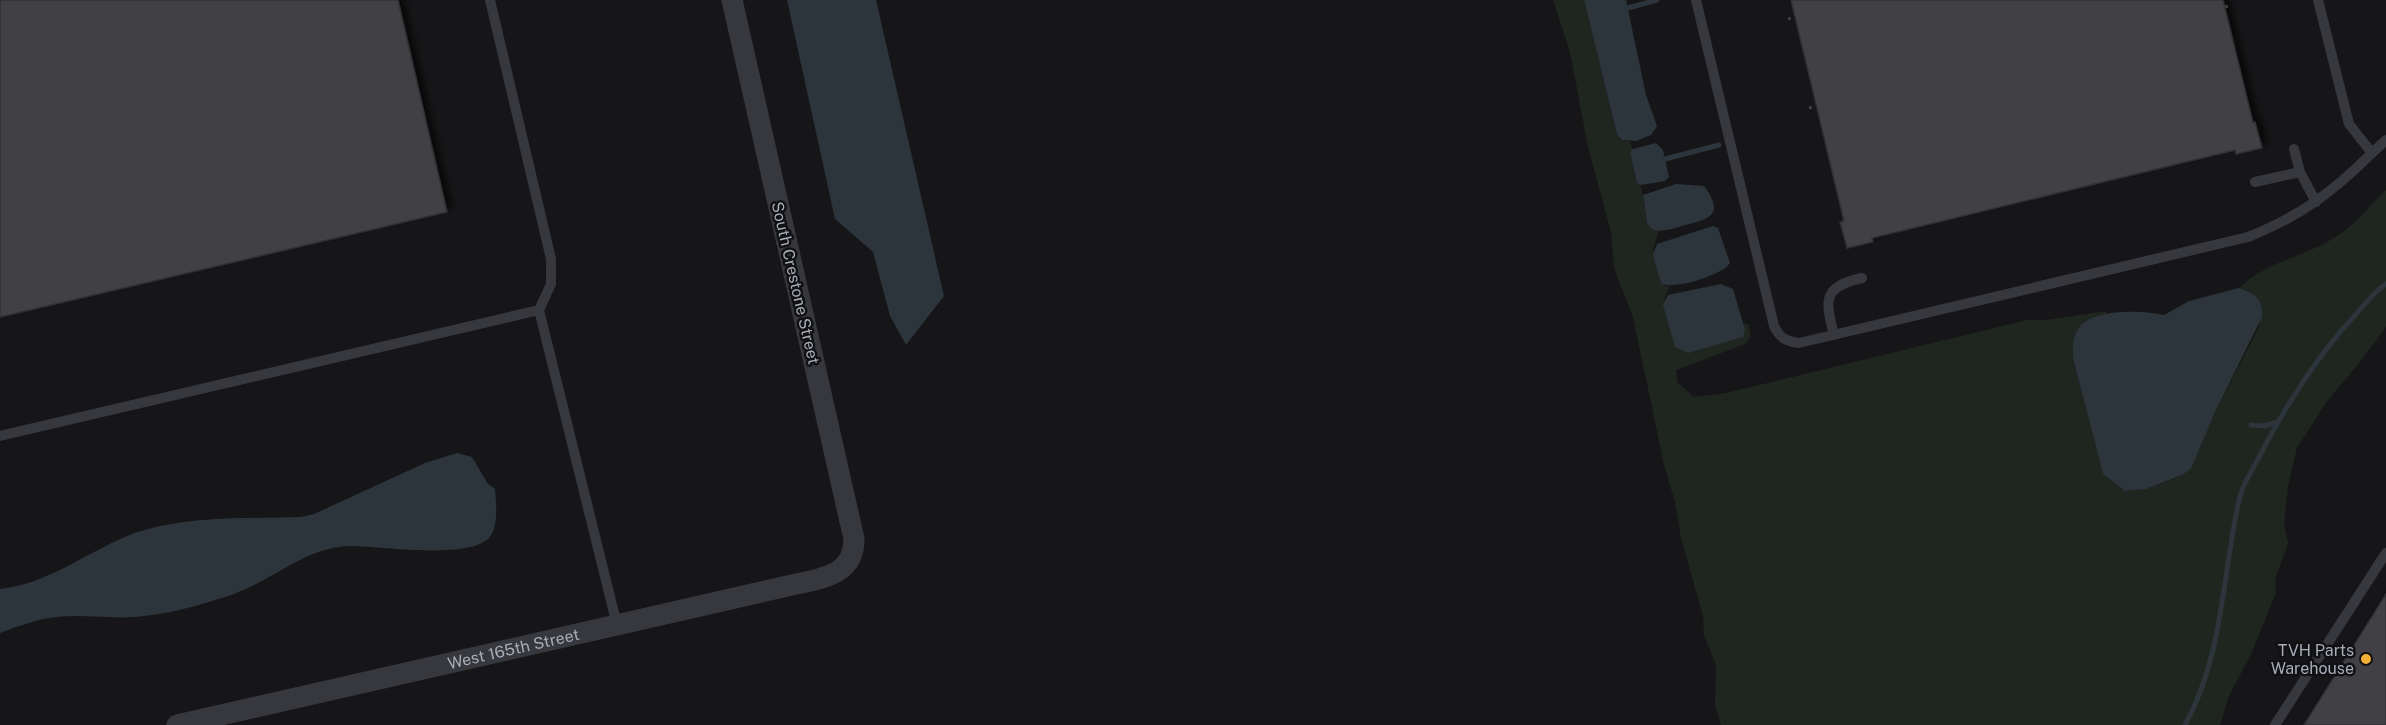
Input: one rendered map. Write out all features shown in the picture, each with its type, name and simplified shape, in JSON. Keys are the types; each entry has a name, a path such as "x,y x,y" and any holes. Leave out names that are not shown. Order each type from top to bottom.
{"street":[{"name":"South Crestone Street","path":"732,0 854,538 854,553 848,565"},
{"name":"West 165th Street","path":"177,725 828,576 848,565"}],"lane":[{"path":"490,0 551,259 551,284 538,310 618,624"},
{"path":"1696,0 1774,326 1779,336 1786,341 1799,343 2248,237 2296,216 2316,202 2340,185 2386,140"},
{"path":"2318,0 2349,124 2372,153"},
{"path":"2294,149 2300,172 2316,202"},
{"path":"2255,182 2300,172"},
{"path":"1834,335 1827,308 1831,291 1838,284 1862,278"},
{"path":"0,436 538,310"},
{"path":"2275,725 2386,552"}],"path":[{"path":"2225,7 2232,5"},
{"path":"1788,19 1795,17"},
{"path":"1809,108 1816,106"}],"shaded area":[{"path":"787,0 876,0 944,296 906,345 890,316 873,252 835,219"},
{"path":"1553,0 1584,0 1617,134 1622,140 1629,141 1633,149 1630,152 1637,183 1641,185 1647,224 1653,230 1659,231 1653,249 1665,286 1670,286 1664,299 1745,330 1743,323 1748,324 1750,335 1745,344 1676,370 1677,382 1694,397 1726,393 2027,320 2046,320 2106,311 2106,315 2086,321 2073,358 2103,474 2125,491 2146,489 2171,480 2191,469 2215,412 2259,327 2248,291 2239,288 2261,272 2322,245 2341,233 2386,190 2386,327 2325,404 2297,448 2288,486 2284,524 2288,543 2275,580 2276,593 2251,654 2229,696 2220,725 1721,725 1715,704 1716,665 1704,636 1703,616 1681,538 1633,317 1614,268 1611,232 1588,147 1570,52"},
{"path":"1584,0 1626,0 1646,95 1657,126 1651,135 1636,141 1622,140 1617,134"},
{"path":"1656,143 1663,150 1669,177 1665,181 1641,185 1637,183 1630,152 1633,149"},
{"path":"1676,184 1704,186 1713,203 1712,213 1694,223 1653,230 1647,224 1643,195"},
{"path":"1713,226 1718,228 1730,263 1718,272 1697,281 1675,285 1661,283 1653,255 1657,244"},
{"path":"1721,284 1733,289 1745,330 1743,337 1688,353 1675,347 1663,305 1668,295"},
{"path":"2239,288 2260,301 2262,317 2215,412 2191,469 2182,475 2146,489 2125,491 2103,474 2073,358 2076,332 2085,322 2105,314 2144,312 2164,315 2189,301"},
{"path":"457,453 472,457 488,484 495,489 494,528 489,538 478,545 444,550 350,546 333,548 302,559 243,590 186,608 133,617 57,617 28,623 0,633 0,589 50,575 127,536 169,524 190,521 301,517 314,514 425,463"}],"building":[{"path":"0,0 398,0 447,212 0,317"},
{"path":"1791,0 2223,0 2253,123 2255,122 2262,148 2236,154 2235,150 1872,238 1873,242 1847,248 1840,222 1844,221"},
{"name":"TVH Parts Warehouse","path":"2386,594 2386,725 2304,725"}],"waterway":[{"path":"1628,8 1657,0"},
{"path":"1665,159 1719,145"},
{"path":"2185,725 2198,698 2215,642 2234,525 2243,487 2279,420 2315,364 2342,329 2386,284"},
{"path":"2251,425 2264,426 2278,422"}],"place":[{"name":"TVH Parts Warehouse","path":"2366,659"}]}
